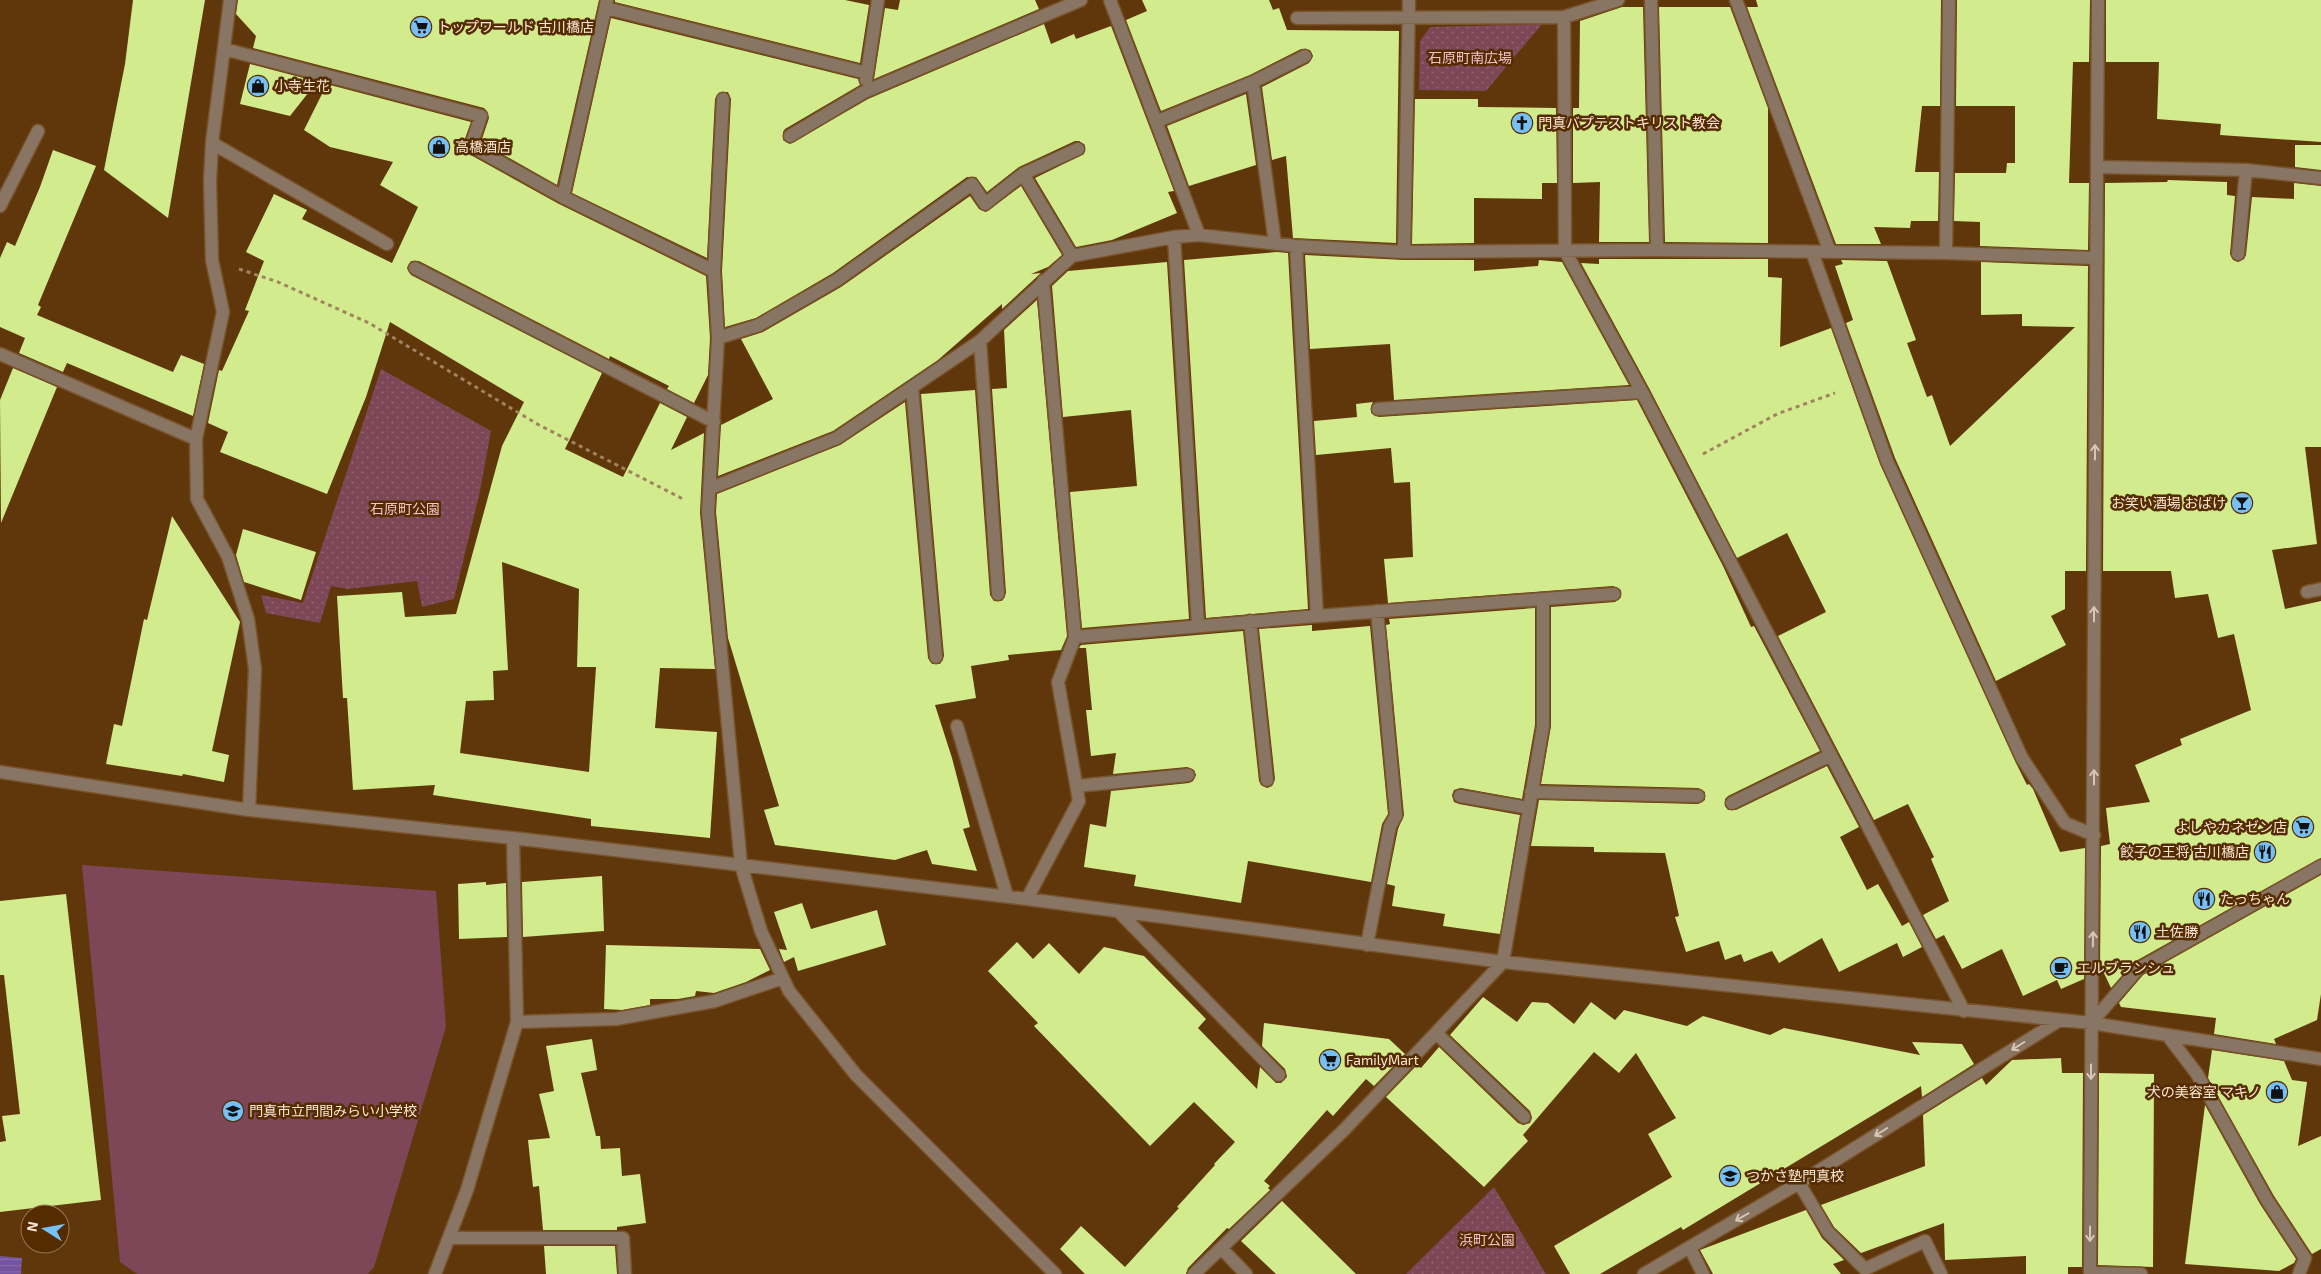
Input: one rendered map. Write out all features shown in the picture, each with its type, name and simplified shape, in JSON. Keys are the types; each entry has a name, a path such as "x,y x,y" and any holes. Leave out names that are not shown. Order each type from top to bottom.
{"street":[{"path":"230,0 212,143 210,181 212,260 223,312 196,439 197,499 228,557 248,619 255,669 249,810"},
{"path":"864,92 878,0"},
{"path":"790,136 864,92 1056,5 1081,0"},
{"path":"1110,0 1158,121 1199,235"},
{"path":"1404,252 1409,0"},
{"path":"1297,18 1409,16 1564,17 1618,0"},
{"path":"1651,0 1657,250"},
{"path":"1736,0 1830,252"},
{"path":"1946,253 1949,0"},
{"path":"2098,0 2090,1274 2141,1274"},
{"path":"563,197 606,4 867,73"},
{"path":"1564,17 1565,251 1642,392 1964,1011"},
{"path":"224,49 481,116 471,146 563,197 714,270"},
{"path":"1158,121 1253,82 1305,56"},
{"path":"1253,82 1274,243"},
{"path":"723,99 714,270 718,338 711,488 708,512 741,865 761,931 788,991 856,1075 1055,1274"},
{"path":"0,206 38,131"},
{"path":"212,143 387,244"},
{"path":"718,338 759,325 837,280 972,184 985,204 1023,174 1078,149"},
{"path":"2097,167 2246,170 2321,178"},
{"path":"2238,254 2246,170"},
{"path":"1023,174 1072,256"},
{"path":"711,488 836,438 980,340 1072,256 1174,237 1199,235 1296,246 1404,252 1657,250 1946,253 2095,258"},
{"path":"1174,237 1198,626"},
{"path":"1296,246 1317,616"},
{"path":"1812,252 1887,461 2022,758 2066,823 2094,835"},
{"path":"415,268 714,422"},
{"path":"1027,899 1079,801 1058,682 1075,637 1043,281"},
{"path":"980,340 998,594"},
{"path":"0,354 196,439"},
{"path":"912,387 936,656"},
{"path":"1378,409 1642,392"},
{"path":"2307,592 2321,589"},
{"path":"1075,637 1250,621 1614,594"},
{"path":"1194,1274 1344,1130 1503,962 1543,726 1543,600"},
{"path":"1367,944 1390,826 1396,816 1377,611"},
{"path":"1250,621 1266,780"},
{"path":"957,726 1006,896"},
{"path":"1732,803 1831,756"},
{"path":"0,772 249,810 513,838 1006,896 1503,962 2092,1023 2321,1059"},
{"path":"1077,786 1188,775"},
{"path":"1531,792 1698,796"},
{"path":"1460,796 1529,808"},
{"path":"435,1274 467,1190 517,1022 513,838"},
{"path":"2092,1023 2138,969 2321,866"},
{"path":"1118,911 1279,1075"},
{"path":"517,1022 616,1019 715,1001 783,978"},
{"path":"1644,1274 1799,1184 2060,1020"},
{"path":"1436,1033 1524,1117"},
{"path":"2168,1036 2196,1074 2267,1200 2305,1258 2299,1274"},
{"path":"1799,1184 1828,1232 1865,1269 1925,1241 1941,1274"},
{"path":"449,1238 623,1238 625,1274"},
{"path":"1221,1248 1246,1274"},
{"path":"1690,1248 1703,1274"}],"path":[{"path":"212,260 278,282 369,323 539,425 708,512"},
{"path":"1680,466 1777,414 1860,384"}],"green space":[{"name":"石原町南広場","path":"1542,24 1486,91 1419,90 1420,41 1430,27"},
{"name":"石原町公園","path":"381,369 491,431 480,491 454,599 422,607 417,581 348,589 331,586 320,623 266,613 261,595 303,603"},
{"name":"門真市立門間みらい小学校","path":"82,865 436,891 446,1027 374,1267 368,1274 137,1274 120,1262"},
{"name":"浜町公園","path":"1494,1187 1546,1274 1406,1274"}],"shaded area":[{"path":"0,1256 22,1258 21,1274 0,1274"}],"building":[{"path":"133,0 205,0 168,218 104,170 125,64"},
{"path":"238,0 599,0 557,185 481,142 489,118 484,108 253,48 256,36 236,14"},
{"path":"615,0 845,0 869,5 860,63 615,2"},
{"path":"900,0 1035,0 1039,9 874,79 885,8 898,10"},
{"path":"1142,0 1269,0 1273,10 1279,8 1287,30 1399,31 1396,243 1293,238 1286,156 1272,160 1262,87 1309,63 1313,56 1310,50 1301,49 1250,75 1161,111 1126,20 1147,11"},
{"path":"1756,0 1941,0 1940,106 1922,106 1915,172 1939,172 1938,221 1911,221 1910,228 1874,227 1881,244 1836,244 1747,7 1758,7"},
{"path":"1957,0 2090,0 2089,62 2073,62 2069,183 2089,183 2088,250 1980,246 1980,222 1954,221 1955,173 2006,173 2007,163 2015,163 2015,106 1956,106"},
{"path":"2106,0 2321,0 2321,142 2220,135 2221,124 2157,119 2159,62 2106,62"},
{"path":"1622,7 1643,7 1649,242 1599,242 1600,182 1573,183 1573,108 1579,108 1580,21"},
{"path":"1659,7 1730,7 1768,108 1768,243 1665,242"},
{"path":"611,18 858,79 860,85 785,129 783,140 790,144 868,99 1044,24 1051,44 1074,34 1076,39 1111,26 1174,191 1168,192 1177,213 1112,240 1076,247 1035,178 1084,154 1085,145 1075,141 1019,167 987,192 976,177 967,177 833,273 756,318 725,327 722,271 731,99 728,92 720,92 715,99 707,258 572,193"},
{"path":"250,64 471,122 463,144 464,150 467,153 559,204 706,276 710,338 708,375 694,403 667,389 669,386 610,356 609,359 419,261 411,261 407,268 411,275 602,373 565,449 623,477 660,403 687,417 671,450 704,433 700,513 715,669 660,668 655,728 717,732 710,838 591,826 591,819 433,795 435,785 353,790 347,698 343,698 337,596 402,592 405,617 456,614 502,446 524,402 390,322 366,397 327,494 220,452 228,432 208,423 219,370 222,371 249,311 245,310 264,261 246,252 274,194 307,210 302,219 392,263 418,207 380,185 393,162 330,147 304,130 322,94 312,88 290,116 240,104","holes":["502,562 579,589 577,667 596,667 589,772 460,753 466,701 494,700 493,671 508,670"]},
{"path":"1246,94 1256,165 1189,186 1167,126"},
{"path":"1415,99 1478,99 1478,107 1556,108 1557,183 1542,183 1542,199 1474,198 1474,243 1412,244"},
{"path":"2295,145 2321,145 2321,170 2295,167"},
{"path":"53,150 96,166 38,305 41,307 37,315 173,372 181,355 204,364 193,416 67,363 63,372 19,353 25,338 0,327 0,258 7,242 15,246 40,187"},
{"path":"2168,180 2227,182 2227,195 2235,196 2230,254 2233,260 2238,262 2244,259 2246,255 2252,197 2294,199 2294,183 2321,186 2321,447 2305,447 2317,544 2272,550 2285,609 2321,601 2321,858 2134,962 2111,988 2103,971 2100,972 2101,846 2110,844 2106,808 2150,802 2135,765 2182,745 2180,739 2251,710 2234,634 2218,638 2208,594 2175,598 2171,571 2103,571 2105,183 2167,182"},
{"path":"1021,186 1062,255 1048,267 1031,274 1041,273 1002,309 1002,304 938,360 833,431 718,476 721,425 773,399 741,339 763,332 841,287 970,196 979,209 986,212"},
{"path":"1277,252 1288,253 1308,609 1206,618 1184,260"},
{"path":"1305,255 1404,260 1474,260 1474,271 1538,266 1539,260 1562,262 1629,385 1394,400 1390,344 1310,349"},
{"path":"1599,259 1768,259 1768,277 1782,278 1780,347 1831,328 1880,464 2015,761 2027,785 2029,784 2033,789 2060,852 2085,848 2084,979 2061,989 2057,980 2023,996 2002,949 1962,969 1944,935 1936,939 1923,915 1949,901 1931,859 1934,857 1908,804 1874,820 1778,636 1826,612 1787,533 1737,558 1649,388 1581,263 1599,264"},
{"path":"1841,260 1887,261 1916,340 1907,343 1927,397 1932,395 1950,446 2075,327 2022,326 2022,314 1981,315 1981,262 2088,266 2086,571 2065,571 2065,609 2051,616 2066,645 1996,681 1895,458 1846,323 1853,320 1835,266 1843,264"},
{"path":"1167,262 1189,619 1082,628 1070,492 1137,486 1131,410 1063,417 1052,286 1068,271"},
{"path":"1037,300 1067,636 1061,650 1008,655 1009,660 971,666 976,698 935,705 952,758 970,827 963,829 977,871 932,864 927,850 895,860 775,845 764,810 779,806 728,638 716,512 717,494 840,445 905,402 928,658 932,664 940,664 944,656 921,394 975,390 990,595 994,601 1002,601 1006,593 992,389 1007,388 1004,330"},
{"path":"13,368 57,387 1,523 0,400"},
{"path":"1637,400 1723,566 1751,627 1754,626 1820,751 1728,796 1725,799 1725,806 1728,810 1736,810 1827,766 1859,827 1840,837 1867,890 1878,884 1902,926 1909,922 1922,947 1903,957 1897,943 1839,972 1822,938 1779,963 1772,951 1744,962 1741,954 1725,960 1719,941 1686,952 1675,917 1679,916 1665,853 1594,852 1594,847 1531,846 1539,800 1698,804 1705,800 1705,792 1698,788 1541,784 1551,726 1551,607 1615,602 1621,597 1621,590 1613,586 1388,603 1384,559 1413,557 1410,482 1394,483 1391,448 1316,455 1314,421 1357,417 1356,404 1373,402 1371,413 1379,417"},
{"path":"172,516 240,622 212,751 229,755 224,782 183,774 182,776 106,764 114,724 122,726 144,619 147,620"},
{"path":"243,529 316,552 301,600 244,582 236,555"},
{"path":"1535,608 1535,725 1522,799 1461,788 1454,790 1452,795 1454,802 1459,804 1520,815 1500,934 1443,926 1445,914 1392,906 1395,886 1387,884 1398,829 1404,815 1386,625 1390,624 1389,619"},
{"path":"1312,625 1312,631 1370,626 1388,814 1382,824 1371,882 1248,861 1241,903 1134,886 1136,875 1084,867 1090,824 1106,827 1111,791 1189,783 1193,781 1196,775 1194,770 1187,767 1113,774 1116,753 1091,756 1086,710 1092,710 1086,648 1079,648 1081,645 1243,631 1259,781 1261,785 1267,788 1272,786 1275,779 1259,629"},
{"path":"2321,875 2321,994 2317,1020 2274,1039 2276,1044 2214,1034 2216,1018 2121,1007 2119,1003 2143,975"},
{"path":"602,876 604,931 523,937 522,882"},
{"path":"486,882 486,885 506,883 507,937 459,939 458,884"},
{"path":"66,894 101,1200 67,1204 20,1204 20,1210 0,1212 0,1142 6,1141 2,1116 20,1114 4,975 0,975 0,901"},
{"path":"802,903 811,929 877,910 886,945 798,971 794,957 784,962 779,949 787,950 774,912"},
{"path":"1017,942 1033,959 1049,943 1079,974 1104,947 1144,956 1206,1019 1198,1028 1257,1089 1260,1067 1276,1083 1281,1083 1287,1077 1285,1069 1262,1046 1264,1023 1389,1039 1405,1054 1374,1086 1366,1079 1333,1116 1327,1110 1264,1181 1270,1186 1268,1188 1270,1190 1229,1229 1227,1228 1188,1268 1186,1274 1085,1274 1060,1249 1081,1226 1125,1267 1179,1208 1177,1207 1235,1142 1194,1102 1150,1146 1034,1026 1038,1023 988,971"},
{"path":"606,945 760,949 770,970 746,982 714,993 696,991 695,996 678,999 650,999 650,1005 622,1010 604,1009"},
{"path":"1483,997 1517,1022 1532,1002 1548,1003 1574,1024 1591,1002 1615,1020 1624,1010 1687,1026 1703,1016 1770,1035 1784,1028 1920,1055 1912,1042 1962,1044 1974,1064 1922,1097 1921,1086 1683,1230 1681,1227 1600,1274 1570,1274 1554,1246 1672,1177 1648,1134 1676,1118 1636,1053 1619,1073 1594,1052 1523,1135 1528,1141 1484,1187 1386,1097 1417,1065 1421,1068 1439,1047 1518,1123 1523,1125 1530,1123 1532,1118 1530,1111 1450,1035"},
{"path":"592,1039 597,1070 581,1073 596,1136 600,1136 601,1149 620,1148 622,1176 640,1174 646,1223 617,1227 617,1230 543,1230 539,1186 533,1187 528,1140 550,1138 539,1094 554,1091 546,1046"},
{"path":"2212,1050 2284,1061 2292,1080 2307,1082 2298,1146 2321,1136 2321,1249 2312,1254 2274,1196 2208,1078"},
{"path":"2061,1058 2062,1073 2083,1073 2082,1267 2068,1267 2068,1274 2026,1274 2026,1256 1945,1260 1944,1223 1861,1253 1834,1227 1821,1205 1925,1166 1923,1115 1982,1078 1986,1085 2012,1060"},
{"path":"2099,1073 2154,1074 2153,1267 2098,1265"},
{"path":"2205,1105 2260,1204 2296,1259 2294,1263 2279,1271 2185,1264"},
{"path":"1282,1201 1356,1274 1276,1274 1241,1241"},
{"path":"1806,1210 1822,1238 1844,1260 1833,1264 1841,1274 1713,1274 1700,1250"},
{"path":"544,1246 615,1246 617,1274 546,1274"}],"place":[{"name":"トップワールド 古川橋店","path":"421,27"},
{"name":"小寺生花","path":"258,86"},
{"name":"門真バプテストキリスト教会","path":"1522,123"},
{"name":"高橋酒店","path":"439,147"},
{"name":"お笑い酒場 おばけ","path":"2242,503"},
{"name":"よしやカネゼン店","path":"2303,827"},
{"name":"餃子の王将 古川橋店","path":"2265,852"},
{"name":"たっちゃん","path":"2204,899"},
{"name":"土佐勝","path":"2140,932"},
{"name":"エルブランシュ","path":"2061,968"},
{"name":"FamilyMart","path":"1330,1060"},
{"name":"犬の美容室 マキノ","path":"2277,1092"},
{"name":"門真市立門間みらい小学校","path":"233,1111"},
{"name":"つかさ塾門真校","path":"1730,1176"}]}
